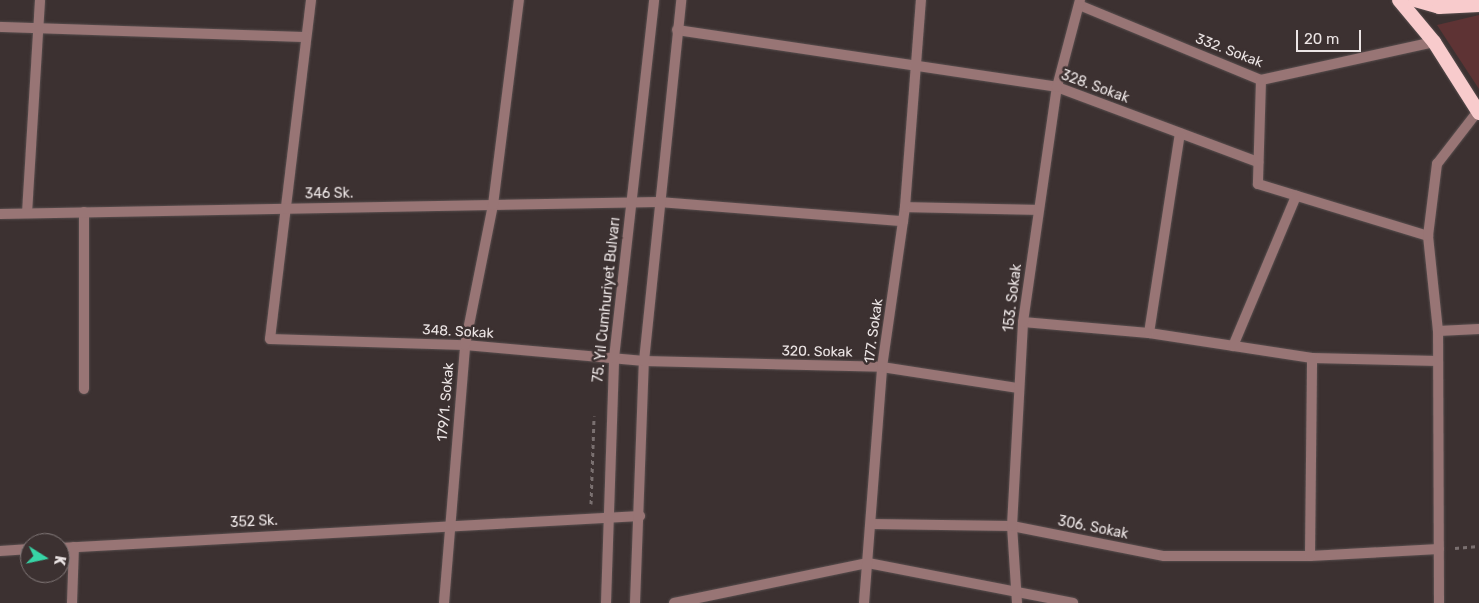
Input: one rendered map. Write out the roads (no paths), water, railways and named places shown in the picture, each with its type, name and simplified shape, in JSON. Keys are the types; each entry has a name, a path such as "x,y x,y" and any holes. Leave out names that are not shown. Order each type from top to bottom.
{"highway":[{"path":"1399,0 1434,42 1478,112"},
{"path":"1415,0 1439,7 1479,5"}],"street":[{"path":"27,213 36,28 40,0"},
{"path":"285,209 311,0"},
{"name":"179/1. Sokak","path":"444,603 465,345 493,205 519,0"},
{"name":"75. Yıl Cumhuriyet Bulvarı","path":"606,603 606,518 614,358 654,0"},
{"path":"635,603 640,516 644,361 681,0"},
{"name":"177. Sokak","path":"864,603 882,367 905,206 921,0"},
{"name":"332. Sokak","path":"1079,3 1261,80 1434,42"},
{"name":"153. Sokak","path":"1017,598 1012,526 1023,322 1057,87 1079,3"},
{"path":"0,27 306,37"},
{"name":"328. Sokak","path":"677,30 915,64 1057,87 1258,162"},
{"path":"1261,80 1258,184 1428,236"},
{"path":"1439,603 1438,330 1428,236 1437,164 1478,112"},
{"path":"1149,333 1180,133"},
{"path":"1233,346 1296,196"},
{"name":"346 Sk.","path":"0,214 659,202 903,222"},
{"path":"905,206 1038,210"},
{"name":"348. Sokak","path":"285,209 270,339 465,345 644,361"},
{"path":"84,212 84,389"},
{"path":"1023,322 1149,333 1312,358 1438,361"},
{"path":"1438,330 1479,329"},
{"path":"1310,556 1312,358"},
{"name":"320. Sokak","path":"644,361 882,367 1018,388"},
{"name":"352 Sk.","path":"70,547 640,516"},
{"name":"306. Sokak","path":"871,524 1012,526 1164,556 1310,556 1439,549"},
{"path":"72,603 74,547"},
{"path":"0,551 20,550"},
{"path":"674,603 868,563 1017,598 1074,603"}]}
